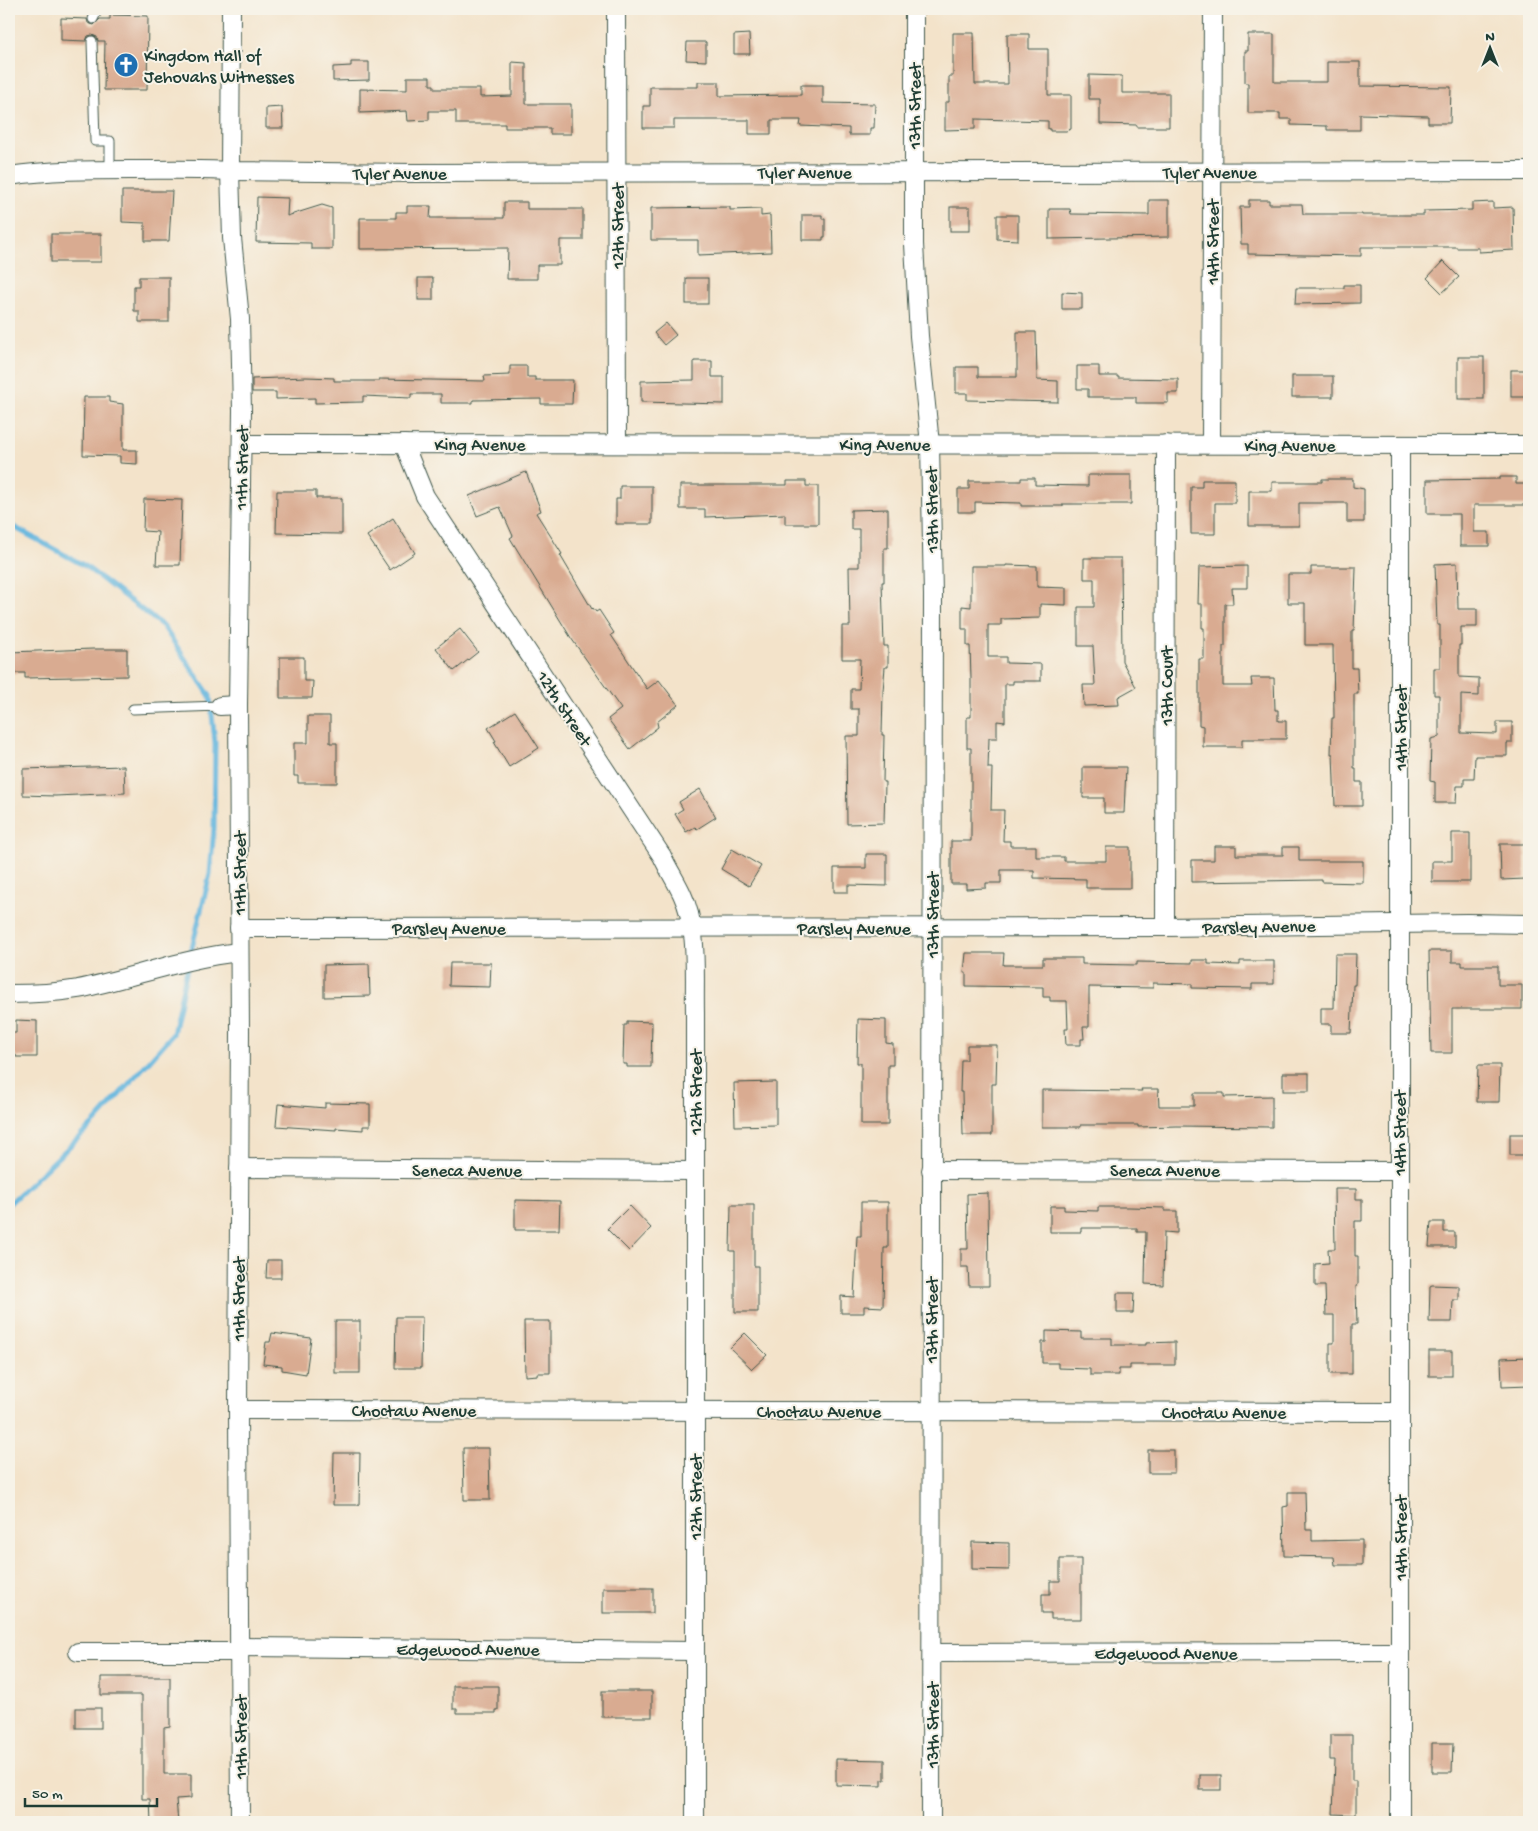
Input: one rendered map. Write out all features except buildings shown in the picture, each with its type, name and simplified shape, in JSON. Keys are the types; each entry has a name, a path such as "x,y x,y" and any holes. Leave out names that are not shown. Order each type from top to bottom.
{"street":[{"name":"11th Street","path":"231,9 230,171 232,238 240,319 242,444 238,705 240,1822"},
{"name":"12th Street","path":"616,9 617,444"},
{"name":"13th Street","path":"914,9 914,244 919,336 930,444 933,595 931,1822"},
{"name":"14th Street","path":"1211,444 1213,9"},
{"name":"Tyler Avenue","path":"9,176 32,173 110,170 413,173 1529,171"},
{"name":"King Avenue","path":"242,444 1529,445"},
{"name":"12th Street","path":"404,444 425,496 662,856 683,895 692,928 695,1013 695,1822"},
{"name":"13th Court","path":"1166,444 1166,927"},
{"name":"14th Street","path":"1400,445 1400,1822"},
{"path":"220,706 238,705"},
{"name":"Parsley Avenue","path":"239,928 932,928 1529,924"},
{"path":"9,994 47,993 77,989 208,955 239,952"},
{"name":"Seneca Avenue","path":"239,1168 695,1171"},
{"name":"Seneca Avenue","path":"931,1170 1399,1171"},
{"name":"Choctaw Avenue","path":"238,1410 1400,1412"},
{"name":"Edgewood Avenue","path":"78,1652 240,1649 695,1651"},
{"name":"Edgewood Avenue","path":"932,1653 1400,1652"}],"lane":[{"path":"93,19 98,9"},
{"path":"92,41 95,141 110,141 110,170"},
{"path":"133,708 220,706"}],"waterway":[{"path":"9,526 85,566 163,626 210,696 215,743 214,828 210,874 190,956"},
{"path":"9,1204 95,1122 173,1034 188,964"}],"place":[{"name":"Kingdom Hall of Jehovahs Witnesses","path":"126,65"}]}
